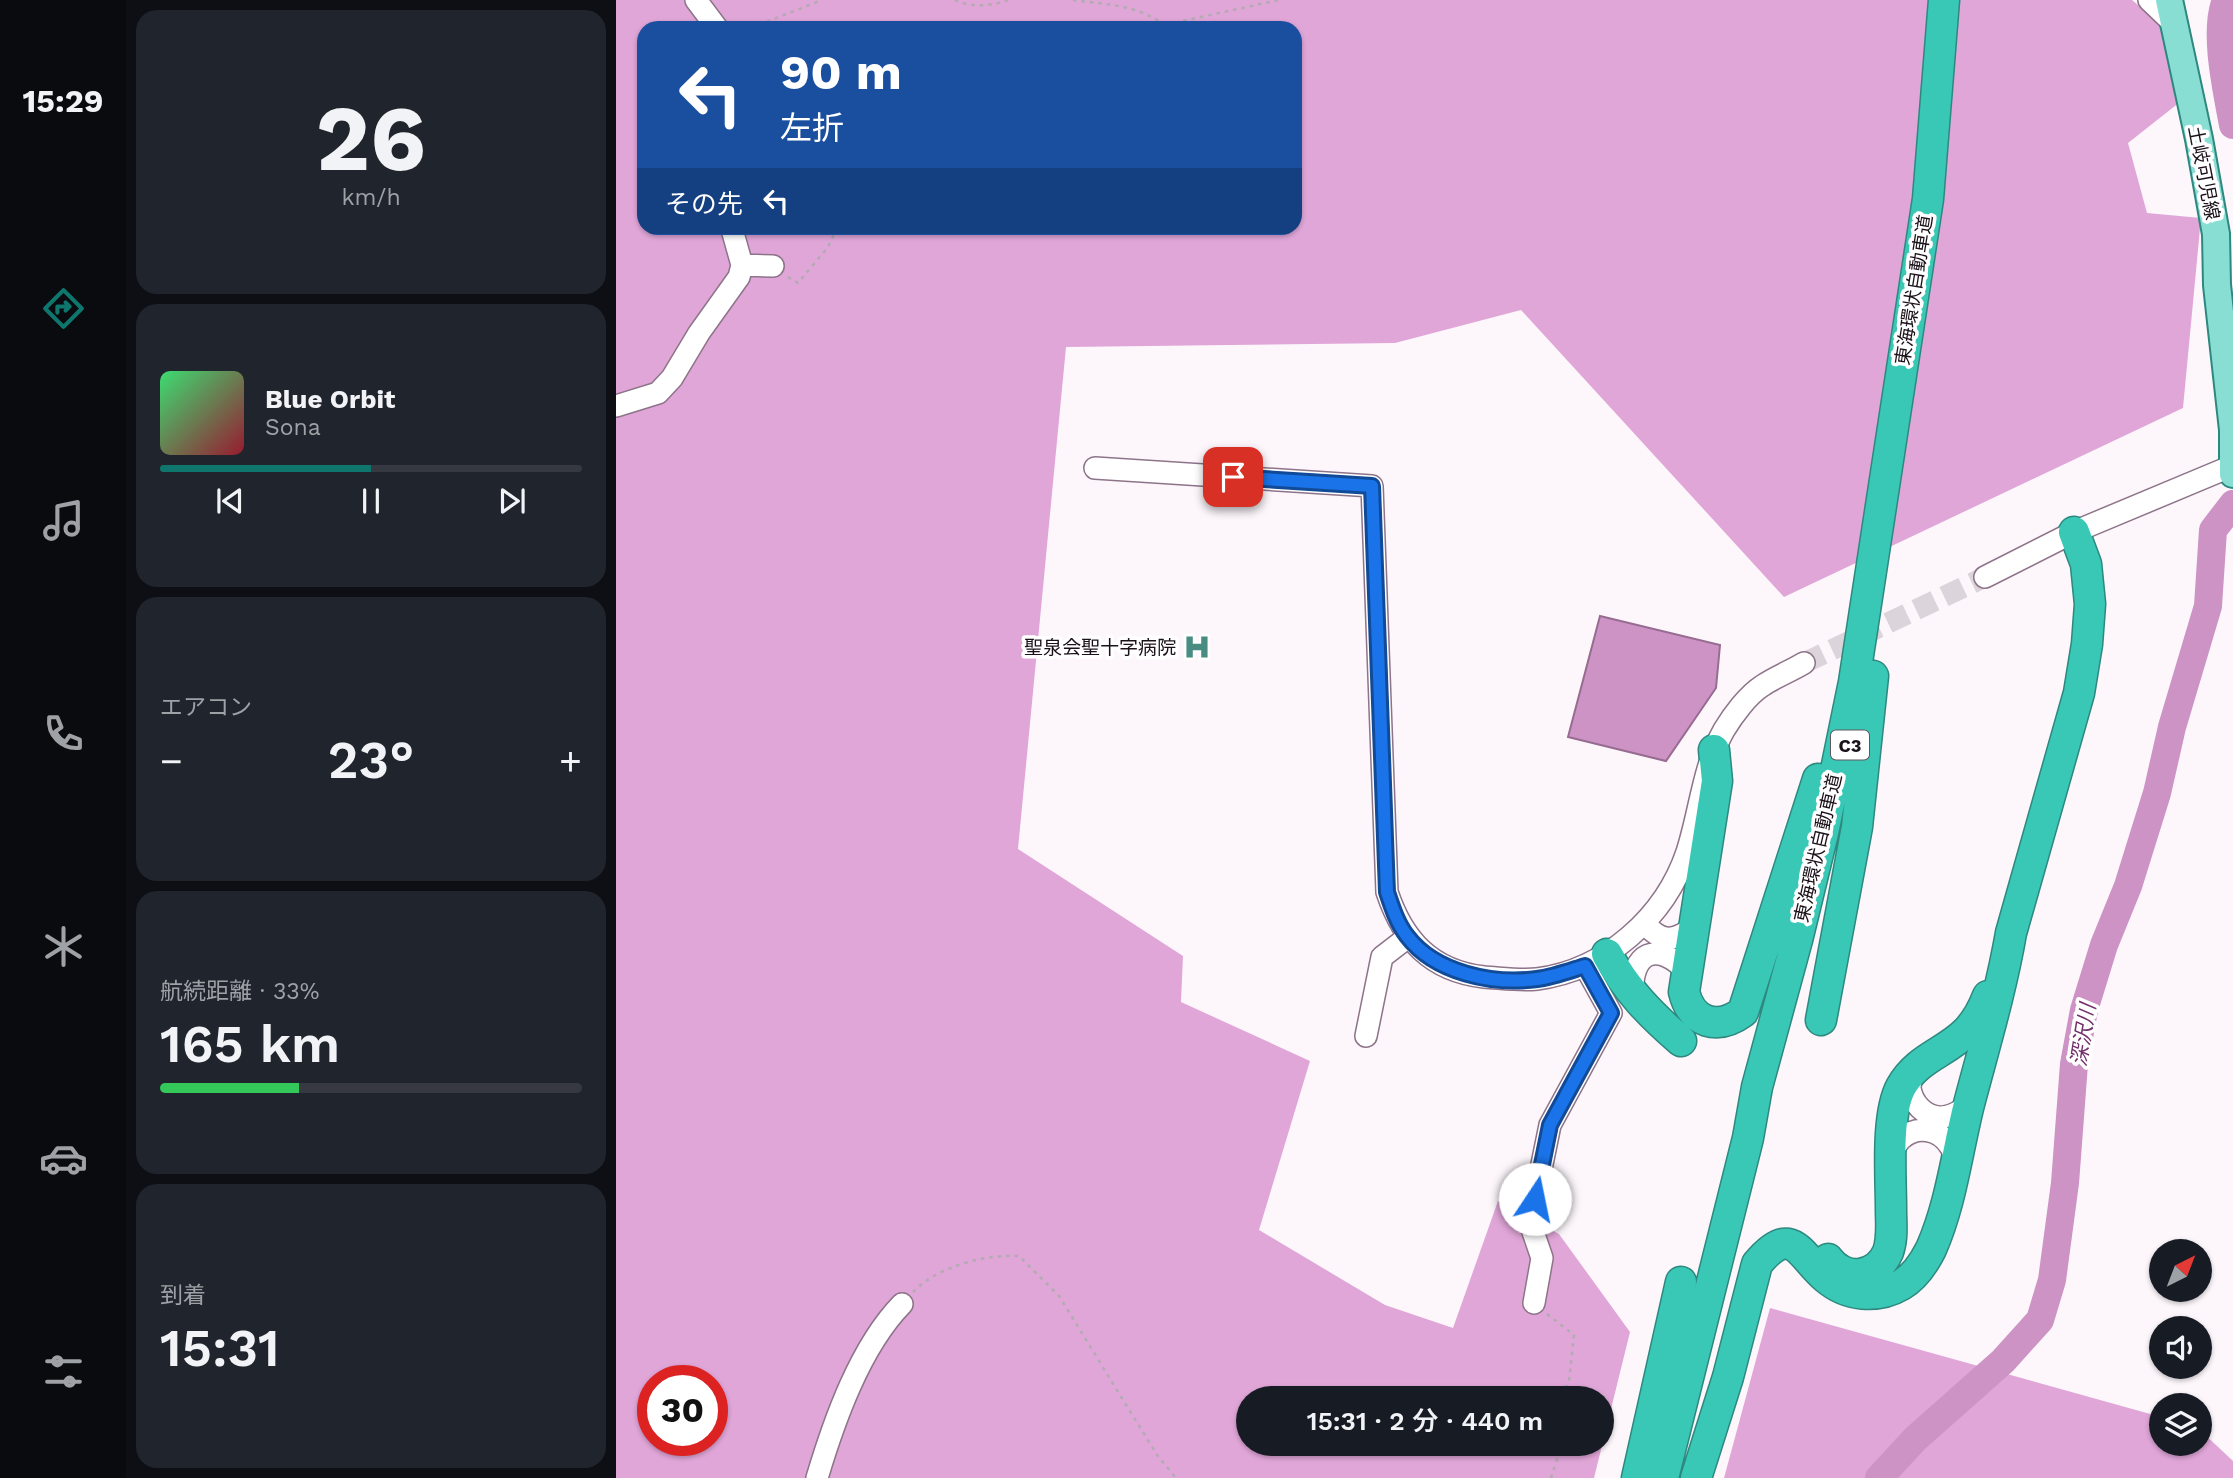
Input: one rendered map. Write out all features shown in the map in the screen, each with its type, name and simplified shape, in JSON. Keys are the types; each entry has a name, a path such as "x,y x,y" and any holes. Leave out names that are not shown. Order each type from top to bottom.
{"highway":[{"name":"東海環状自動車道","path":"1678,1478 1825,873 1885,572 1889,487 1928,199 1944,0"},
{"name":"東海環状自動車道","path":"1663,1478 1748,1138 1757,1087 1797,940 1854,682 1873,567 1918,351 1937,199 1955,0"},
{"path":"1714,750 1717,781 1684,992 1687,1004 1696,1014 1717,1024 1732,1020 1743,1012 1829,746 1854,636 1875,505 1889,487"},
{"path":"1821,1020 1857,827 1873,673 1891,564 1889,487"},
{"path":"1814,1235 1830,1262 1842,1271 1856,1275 1870,1272 1881,1264 1892,1237 1891,1153 1896,1103 1901,1087 1924,1060 1965,1032 1976,1019 1989,993 2011,933 2079,693 2090,604 2085,564 2074,532"},
{"path":"1696,1478 1728,1377 1757,1264 1767,1251 1790,1244 1801,1250 1827,1279 1850,1292 1863,1294 1877,1294 1897,1287 1916,1273 1929,1253 1939,1227 1956,1162 2005,967 2011,933"},
{"path":"1596,960 1681,1041"},
{"path":"1637,1478 1681,1282"}],"main road":[{"name":"土岐可児線","path":"2171,11 2199,139 2216,234 2217,285 2233,430 2232,470"}],"street":[{"path":"696,0 712,21"},
{"path":"2149,0 2171,11"},
{"path":"616,406 658,394 672,378 699,332 739,277 742,265 734,235"},
{"path":"742,265 773,266"},
{"path":"1095,468 1372,486 1387,892 1395,915 1408,937 1429,958 1452,970 1476,976 1536,979 1596,960 1644,923 1671,885 1686,853 1714,750 1725,728 1760,687 1804,663"},
{"path":"1985,577 2074,532 2232,470"},
{"path":"1644,923 1652,932 1663,938 1674,939 1693,928"},
{"path":"1366,1036 1382,957 1408,937"},
{"path":"1633,995 1634,971 1641,961 1650,955 1659,953 1669,956 1686,972"},
{"path":"1534,1303 1542,1258 1530,1223 1550,1125 1611,1013 1596,960"},
{"path":"1913,1071 1910,1089 1914,1101 1929,1115 1946,1118 1969,1104"},
{"path":"1891,1153 1900,1140 1910,1133 1929,1130 1941,1136 1950,1146 1956,1162"},
{"path":"817,1478 824,1453 859,1366 889,1317 902,1304"}],"path":[{"path":"769,21 822,0"},
{"path":"955,0 990,6 1008,0"},
{"path":"1073,0 1130,8 1159,21"},
{"path":"1182,21 1279,0"},
{"path":"773,266 798,283 828,247 834,235"},
{"path":"902,1304 922,1283 947,1269 1002,1255 1019,1256 1059,1296 1157,1455 1176,1478"},
{"path":"1534,1303 1574,1335 1566,1386"},
{"path":"1551,1478 1558,1456"}],"shaded area":[{"path":"616,0 2132,0 2163,26 2180,102 2128,143 2147,213 2201,218 2183,408 1784,597 1521,310 1395,343 1066,347 1018,849 1183,956 1181,1002 1310,1061 1259,1230 1385,1305 1453,1328 1498,1201 1559,1234 1630,1332 1614,1397 1614,1386 1236,1386 1236,1456 1599,1456 1594,1478 616,1478"},
{"path":"1600,616 1720,645 1716,688 1666,761 1568,737"},
{"path":"1770,1308 2149,1414 2149,1456 2212,1456 2212,1441 2233,1461 2233,1478 1724,1478"}],"waterway":[{"name":"深沢川","path":"2226,0 2222,13 2221,44 2233,125"},
{"name":"深沢川","path":"1879,1478 1915,1439 2003,1361 2040,1320 2052,1280 2065,1183 2074,1064 2084,1010 2104,945 2128,886 2157,793 2172,727 2208,606 2213,530 2233,504"}],"tunnel":[{"path":"1804,663 1985,577"}],"place":[{"name":"聖泉会聖十字病院","path":"1197,647"}],"route":[{"path":"1233,477 1372,486 1387,892 1395,915 1408,937 1429,958 1452,970 1476,976 1536,979 1585,966 1611,1013 1550,1125 1535,1199"}]}
